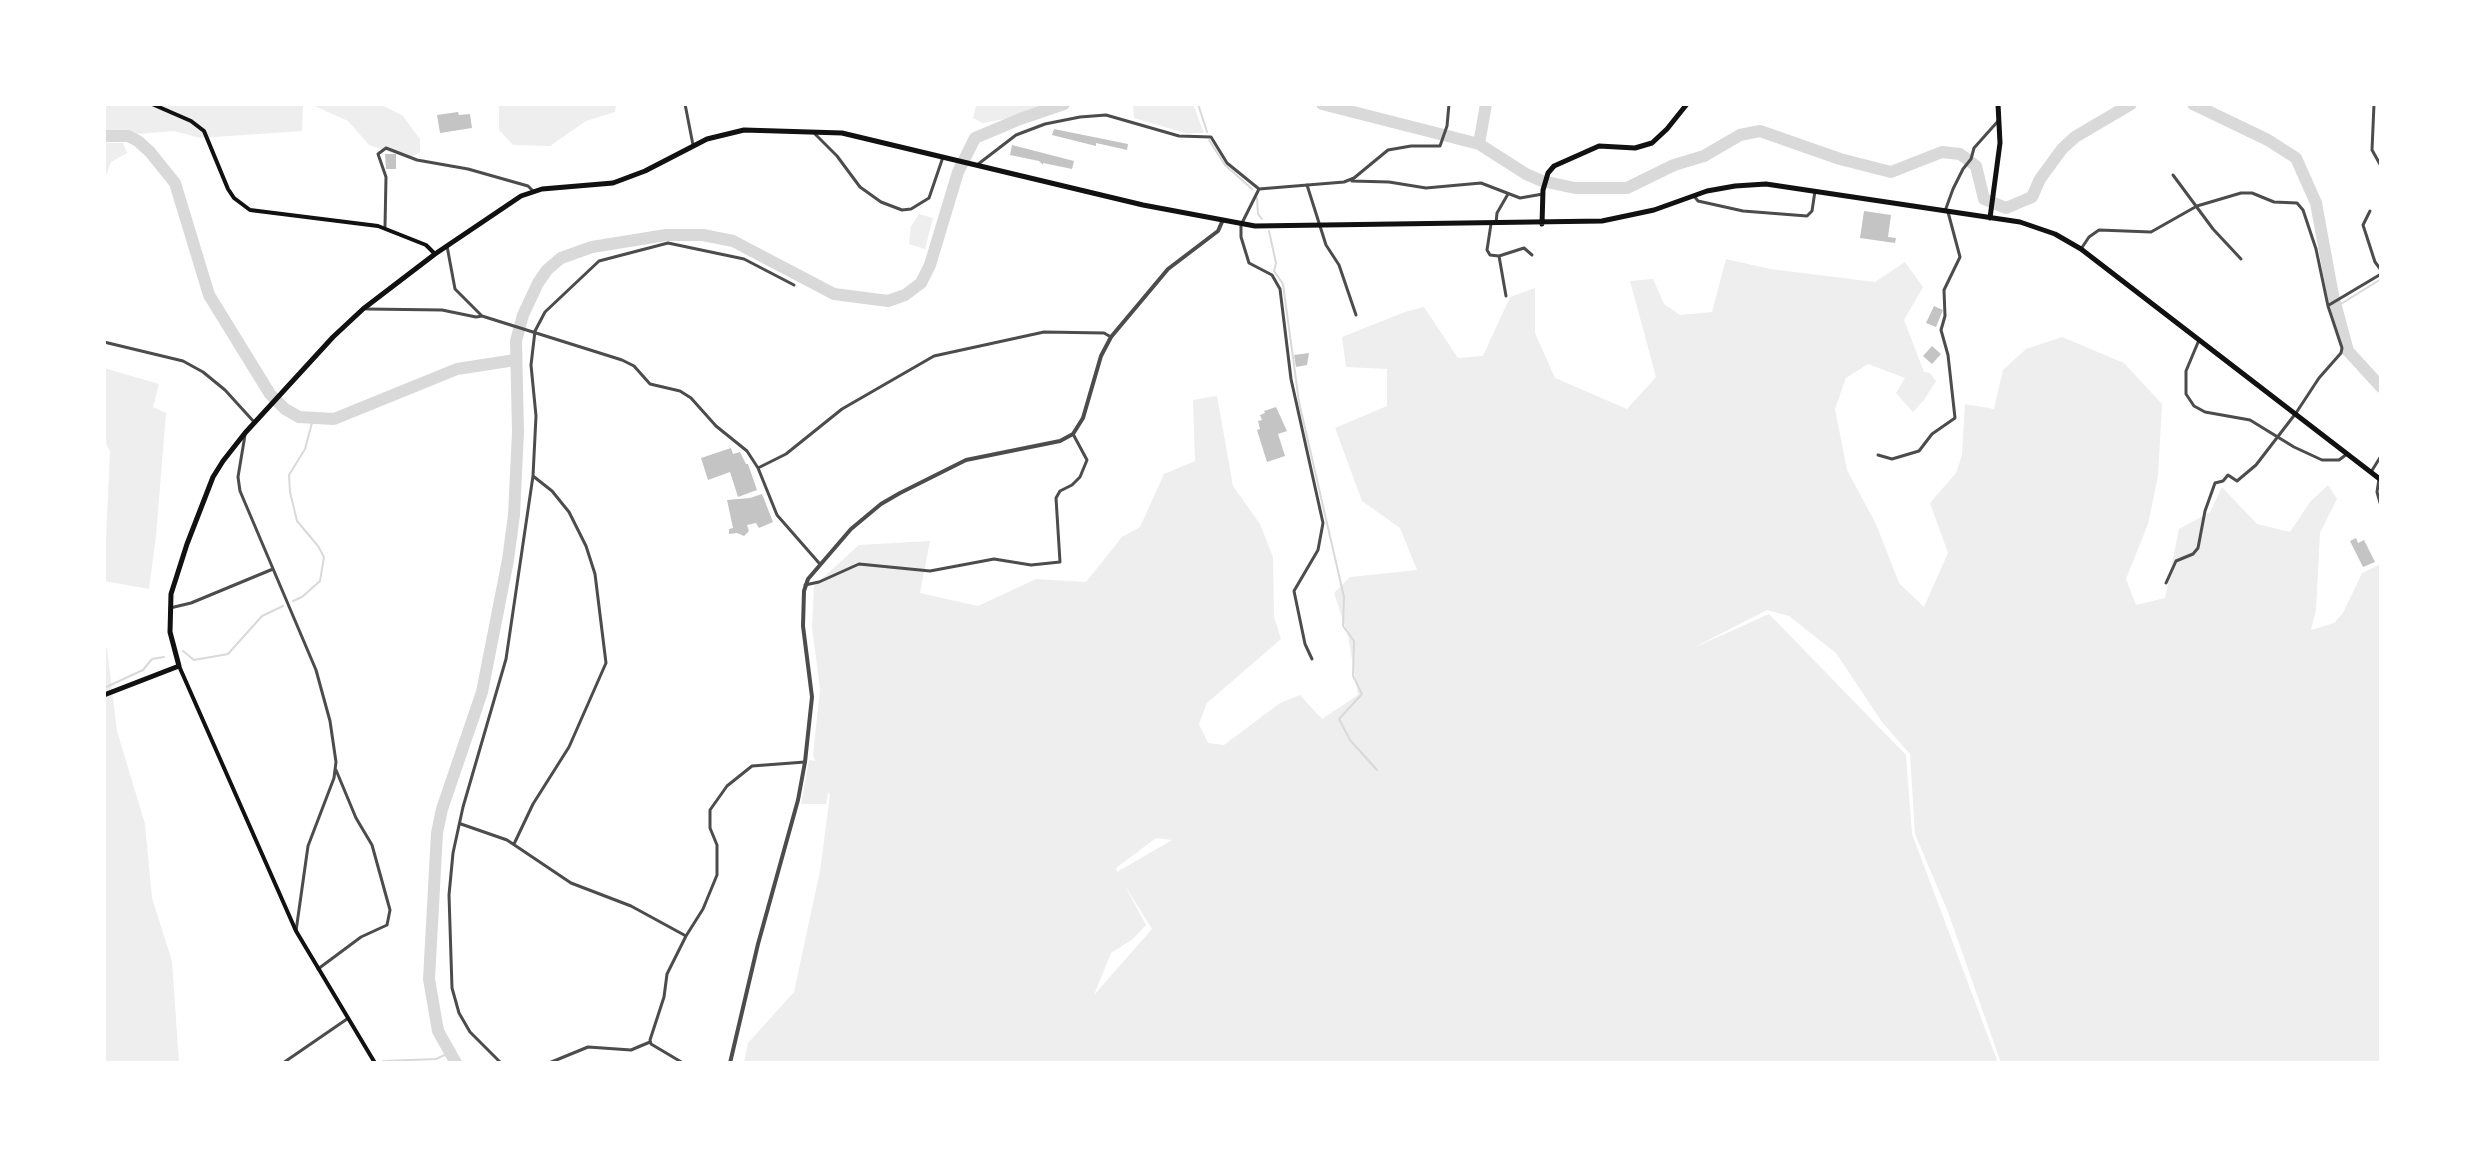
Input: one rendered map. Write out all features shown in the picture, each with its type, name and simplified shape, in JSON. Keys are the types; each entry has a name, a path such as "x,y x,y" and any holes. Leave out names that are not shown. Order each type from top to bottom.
{"main road":[{"path":"152,104 191,121 204,131 228,189 250,210 385,227 426,245 435,254"},
{"path":"1542,224 1546,180 1548,173 1558,164 1599,146 1635,148 1655,141 1687,104"},
{"path":"1990,215 2000,143 1998,104"},
{"path":"375,1063 296,931 179,666 170,632 174,580 213,477 223,461 245,433 363,309 509,202 533,191 613,183 718,135 744,130 842,133 1241,225 1542,224 1619,219 1720,188 1749,185 1783,185 1947,212 1990,215 2036,226 2081,249 2380,479"},
{"path":"104,695 179,666"}],"street":[{"path":"685,104 693,145"},
{"path":"1348,181 1388,150 1439,146 1447,126 1449,104"},
{"path":"2374,104 2372,150 2381,166"},
{"path":"975,165 1016,135 1045,124 1106,115 1179,136 1211,137 1227,163 1259,189 1348,181 1389,182 1426,188 1481,183 1524,198 1543,192"},
{"path":"1878,455 1892,459 1919,451 1932,434 1955,418 1948,355 1941,330 1945,316 1944,290 1960,257 1947,212 1974,148 2000,119"},
{"path":"813,131 860,187 881,202 902,210 918,206 929,198 943,157"},
{"path":"385,227 386,177 378,154 386,148 417,160 468,169 528,186 533,191"},
{"path":"2173,175 2213,229 2241,259"},
{"path":"1307,185 1326,245 1339,265 1356,315"},
{"path":"1259,189 1241,225 1241,237 1249,263 1272,275 1280,289 1291,379 1323,523 1318,550 1294,591 1305,644 1312,659"},
{"path":"1694,196 1698,201 1743,211 1807,216 1812,211 1815,191"},
{"path":"2081,249 2089,237 2099,230 2151,232 2197,206 2248,192 2274,202 2294,202 2301,206 2316,249 2342,348 2256,465 2237,481 2228,475 2223,481 2215,483 2205,511 2198,548 2193,554 2176,561 2166,583"},
{"path":"1508,194 1497,213 1487,250 1490,255 1499,256 1524,248 1532,255"},
{"path":"2330,305 2381,272 2363,225 2370,211"},
{"path":"730,1063 805,762 812,697 803,626 805,585 819,563 851,529 881,504 966,460 1060,441 1073,434 1083,418 1101,356 1111,337 1168,269 1215,234 1222,222"},
{"path":"501,1063 470,1032 459,1013 452,988 449,895 460,823 504,667 533,476 536,416 531,365 535,331 545,312 599,261 668,243 744,259 794,285"},
{"path":"447,246 455,289 482,316 622,360 634,366 650,384 686,394 716,426 747,451 758,468 777,515 819,563"},
{"path":"1499,256 1506,296"},
{"path":"363,309 442,310 482,316"},
{"path":"758,468 786,454 842,409 934,356 1044,332 1104,333 1111,337"},
{"path":"2200,339 2186,371 2185,390 2190,402 2201,411 2250,420 2302,452 2322,460 2339,460 2347,454"},
{"path":"104,342 183,361 203,372 257,421"},
{"path":"245,433 238,484 316,670 330,721 335,768 308,846 296,931"},
{"path":"805,585 859,564 930,571 994,559 1031,565 1060,562 1056,498 1060,491 1080,477 1087,460 1073,434"},
{"path":"2371,472 2381,456"},
{"path":"514,844 533,804 569,747 606,663 595,574 586,546 569,512 552,491 533,476"},
{"path":"2380,479 2377,492 2381,506"},
{"path":"170,608 191,603 273,569"},
{"path":"549,1063 588,1047 631,1050 650,1042 664,997 667,974 703,909 717,875 717,845 710,828 710,810 727,786 752,766 805,762"},
{"path":"318,969 361,937 387,925 390,910 372,845 356,818 335,768"},
{"path":"460,823 514,844 571,883 631,906 686,936"},
{"path":"283,1063 347,1019"},
{"path":"650,1042 683,1063"}],"shaded area":[{"path":"104,104 303,104 302,131 200,138 174,131 138,134 104,132"},
{"path":"310,104 380,104 403,116 420,139 420,152 409,159 369,145 348,121"},
{"path":"499,104 616,104 615,112 586,121 550,146 513,145 499,130"},
{"path":"973,104 1062,104 983,123 973,118 976,107"},
{"path":"1133,104 1193,104 1204,133 1185,133 1134,118"},
{"path":"104,143 123,143 127,153 111,162 104,181"},
{"path":"919,214 933,218 925,249 909,244 911,226"},
{"path":"1726,259 1770,269 1875,282 1905,262 1923,287 1904,320 1924,372 1930,373 1936,381 1924,400 1913,412 1896,393 1905,378 1868,364 1846,378 1835,409 1847,470 1876,524 1899,583 1924,607 1948,553 1930,503 1956,473 1962,455 1965,404 1994,409 2003,370 2026,349 2062,337 2124,363 2162,404 2158,476 2148,524 2126,579 2136,605 2165,598 2179,529 2210,512 2222,487 2257,524 2290,532 2310,502 2328,485 2337,499 2320,533 2316,610 2311,630 2334,623 2343,613 2362,573 2381,564 2381,1063 2001,1063 1948,912 1915,834 1910,754 1882,722 1836,653 1789,616 1767,610 1691,649 1769,614 1906,755 1912,834 1998,1063 744,1063 748,1043 794,992 820,871 830,795 828,792 826,804 801,804 809,760 815,761 813,755 820,689 812,627 814,586 859,545 930,541 920,593 978,606 1036,579 1086,582 1122,537 1140,527 1164,474 1195,461 1193,400 1217,396 1233,486 1260,524 1273,557 1274,617 1281,639 1207,703 1199,724 1208,743 1224,745 1280,703 1300,695 1322,719 1358,695 1348,636 1334,593 1350,577 1417,570 1400,528 1362,501 1335,428 1387,406 1387,369 1346,367 1342,337 1424,307 1458,358 1483,356 1510,297 1535,288 1535,333 1555,378 1627,409 1656,377 1630,281 1653,279 1664,304 1680,315 1712,312","holes":["1156,838 1172,840 1117,872 1116,868","1124,884 1152,929 1094,995 1111,953 1133,939 1146,925"]},
{"path":"104,368 159,384 153,407 166,413 149,589 104,581 110,452 104,439"},
{"path":"104,646 107,648 117,731 145,824 152,898 172,961 179,1063 104,1063"}],"building":[{"path":"458,112 459,115 470,114 472,128 440,133 437,115"},
{"path":"1054,129 1128,144 1127,150 1052,135"},
{"path":"1012,145 1074,161 1072,169 1043,165 1039,161 1010,155"},
{"path":"385,154 396,154 396,169 386,169"},
{"path":"1864,211 1891,215 1888,237 1896,238 1895,243 1860,238"},
{"path":"1934,306 1943,310 1936,327 1926,323"},
{"path":"1932,346 1941,354 1932,364 1923,356"},
{"path":"1309,353 1307,365 1296,367 1294,355"},
{"path":"1276,407 1287,431 1278,434 1285,456 1267,462 1257,430 1260,429 1258,421 1262,420 1260,415 1264,411"},
{"path":"731,448 733,454 740,452 748,464 757,490 738,497 730,472 708,480 701,458"},
{"path":"762,494 773,522 759,528 756,523 747,525 749,531 744,536 729,534 729,529 733,528 727,500"},
{"path":"2356,538 2358,543 2364,540 2375,562 2363,567 2350,541"}],"waterway":[{"path":"456,1063 438,1031 429,979 437,833 442,809 482,692 508,560 514,515 518,432 516,341 523,315 538,283 561,258 592,247 666,235 703,235 733,241 834,294 888,301 905,295 921,283 930,265 958,172 975,138 1064,104"},
{"path":"1198,104 1207,132"},
{"path":"1322,104 1479,144 1526,174 1575,188 1627,188 1674,165 1704,156 1740,135 1760,131 1840,159 1891,172 1942,152 1960,154 1976,166 1984,199 2006,208 2032,197 2040,179 2075,137 2131,104"},
{"path":"1479,144 1486,104"},
{"path":"2193,104 2268,140 2296,158 2316,203 2333,295 2348,351 2381,387"},
{"path":"104,136 128,136 138,141 175,183 209,295 270,394 285,409 299,417 334,419 457,369 515,360"},
{"path":"1209,140 1225,165 1252,189"},
{"path":"1257,198 1258,214 1262,219"},
{"path":"1269,231 1276,263 1274,271 1283,284 1299,402 1344,597 1343,626 1354,641 1353,676 1362,694 1339,719 1350,740 1377,770"},
{"path":"2336,307 2381,279"},
{"path":"293,601 320,581 324,557 297,521 290,492 289,475 305,449 313,419"},
{"path":"183,651 194,660 228,654 262,616 283,606"},
{"path":"104,688 143,670 152,659 164,657"},
{"path":"379,1063 436,1059 449,1053"}]}
